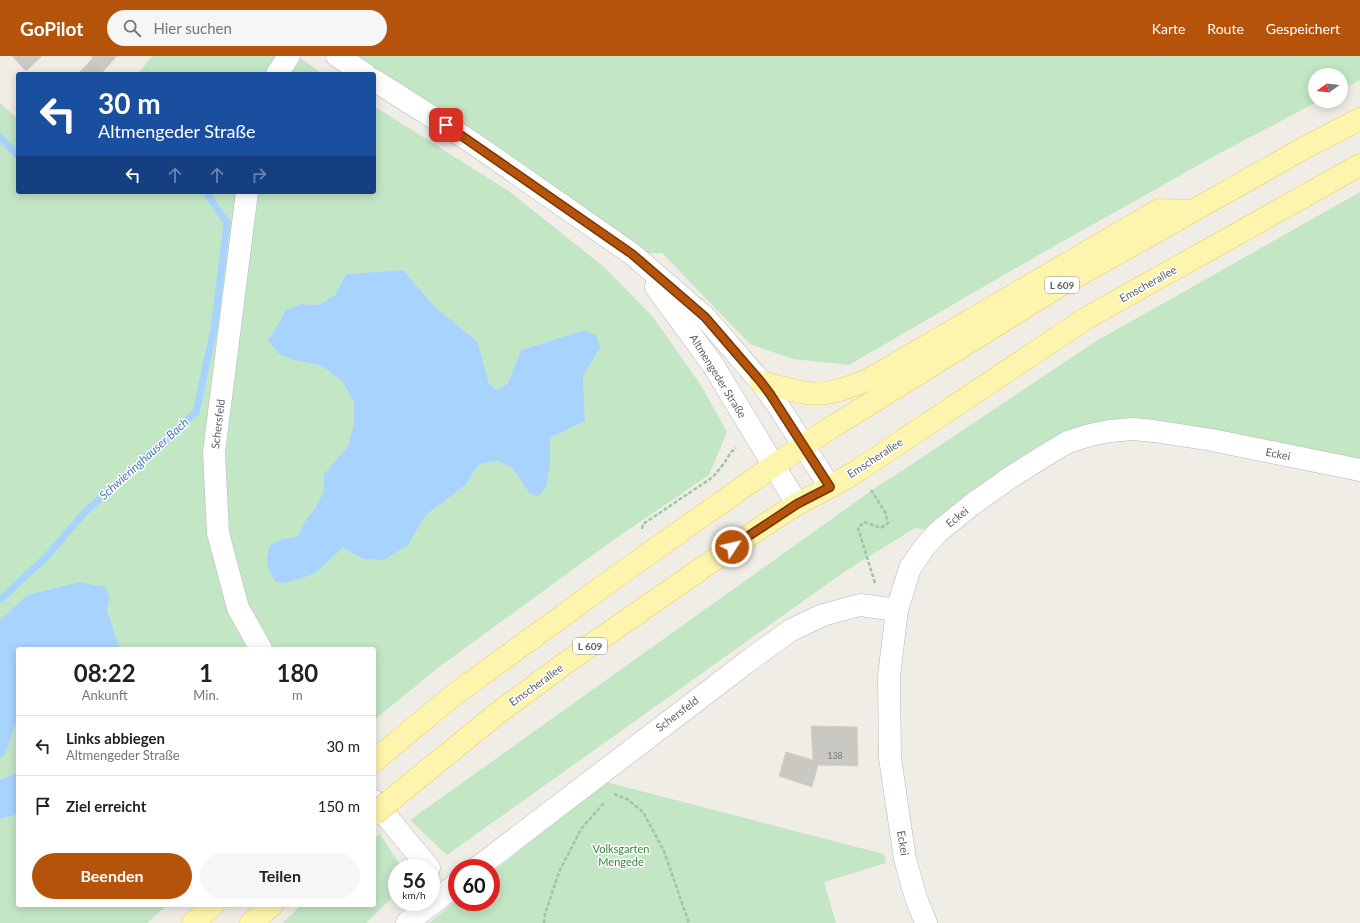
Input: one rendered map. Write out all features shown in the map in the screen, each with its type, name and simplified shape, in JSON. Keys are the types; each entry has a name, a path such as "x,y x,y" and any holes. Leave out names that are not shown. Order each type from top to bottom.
{"main road":[{"name":"L 609","path":"376,759 455,694 627,569 773,466 829,429 1056,288 1306,147 1360,119"},
{"name":"Emscherallee","path":"376,810 382,800 571,659 757,530 797,504 857,471 1085,319 1360,165"},
{"path":"761,382 807,393 823,393 852,387 870,379 1159,210 1192,211"},
{"path":"193,923 211,907"},
{"path":"251,923 270,907"}],"street":[{"path":"278,72 289,56"},
{"path":"337,56 362,72"},
{"name":"Altmengeder Straße","path":"376,81 470,141 632,254 705,317 761,382 779,407 830,487"},
{"name":"Schersfeld","path":"247,194 214,452 218,533 238,608 260,647"},
{"name":"Altmengeder Straße","path":"632,254 713,365 797,504"},
{"name":"Eckei","path":"926,923 916,898 905,859 890,758 889,676 896,610 910,568 923,549 938,532 974,503 1036,461 1068,442 1110,431 1154,431 1212,440 1360,470"},
{"name":"Schersfeld","path":"490,859 673,718 791,630 823,615 860,605 896,610"},
{"path":"382,800 423,859"},
{"path":"440,878 448,885"},
{"path":"407,923 448,891"}],"path":[{"path":"870,489 885,512 888,523 881,528 864,522 858,528 876,586 896,610"},
{"path":"612,793 627,798 643,812 664,851 689,923"},
{"path":"544,923 545,914 559,872 581,829 607,799"}],"green space":[{"path":"152,56 297,56 320,72 140,72"},
{"path":"337,56 1360,56 1360,80 1348,86 1348,68 1308,68 1308,107 1220,153 1028,261 849,365 793,359 750,344 662,253 632,254 376,82 376,72 361,72"},
{"path":"0,103 16,117 16,194 376,194 376,107 510,192 604,267 653,317 702,387 727,432 709,475 612,541 439,667 376,718 376,647 119,647 107,610 110,597 79,582 27,595 0,620","holes":["403,270 434,306 478,342 489,384 497,390 508,383 521,350 585,330 600,348 583,376 585,421 550,438 550,464 530,494 512,468 498,461 480,464 473,472 467,484 426,515 408,545 363,559 343,548 314,574 266,557 270,545 282,539 298,536 305,521 315,508 323,493 324,474 348,446 354,423 354,402 342,381 322,366 280,355 270,343 267,342 285,310 301,304 319,305 335,295 346,274"]},
{"path":"1360,192 1360,470 1212,440 1090,435 938,532 915,528 844,572 447,855 410,820 878,486 1093,343"},
{"path":"16,723 16,773 0,780 0,758 5,756"},
{"name":"Volksgarten Mengede","path":"606,782 884,854 886,863 824,882 836,923 429,923 448,907 448,911 500,911 500,866"},
{"path":"16,815 16,907 165,907 147,923 0,923 0,819"},
{"path":"380,834 396,859 388,859 388,902 366,923 282,923 300,907 376,907 376,837"}],"water":[{"path":"403,270 434,306 478,342 489,384 497,390 508,383 521,350 585,330 596,335 600,348 583,376 585,421 550,438 550,464 546,487 539,496 530,494 512,468 498,461 480,464 473,472 467,484 426,515 408,545 384,560 363,559 343,548 314,574 286,583 275,582 267,564 267,556 270,545 282,539 298,536 305,521 315,508 323,493 324,474 348,446 354,423 354,402 342,381 322,366 280,355 270,343 267,342 285,310 301,304 319,305 335,295 346,274"},
{"path":"79,582 105,587 110,597 107,610 119,647 16,647 16,723 5,756 0,758 0,620 27,595"},
{"path":"16,773 16,815 0,819 0,780"}],"building":[{"path":"12,56 42,56 26,71"},
{"path":"91,56 117,56 105,69"},
{"path":"93,58 105,69 103,72 80,72"},
{"path":"811,726 857,727 858,766 818,765 812,787 779,776 786,752 813,760"}],"waterway":[{"name":"Schwieringhauser Bach","path":"0,137 16,154"},
{"name":"Schwieringhauser Bach","path":"0,600 47,556 83,514 196,412 214,329 227,223 207,194"}],"route":[{"path":"446,125 632,254 705,317 761,382 779,407 830,487 797,504 732,547"}]}
